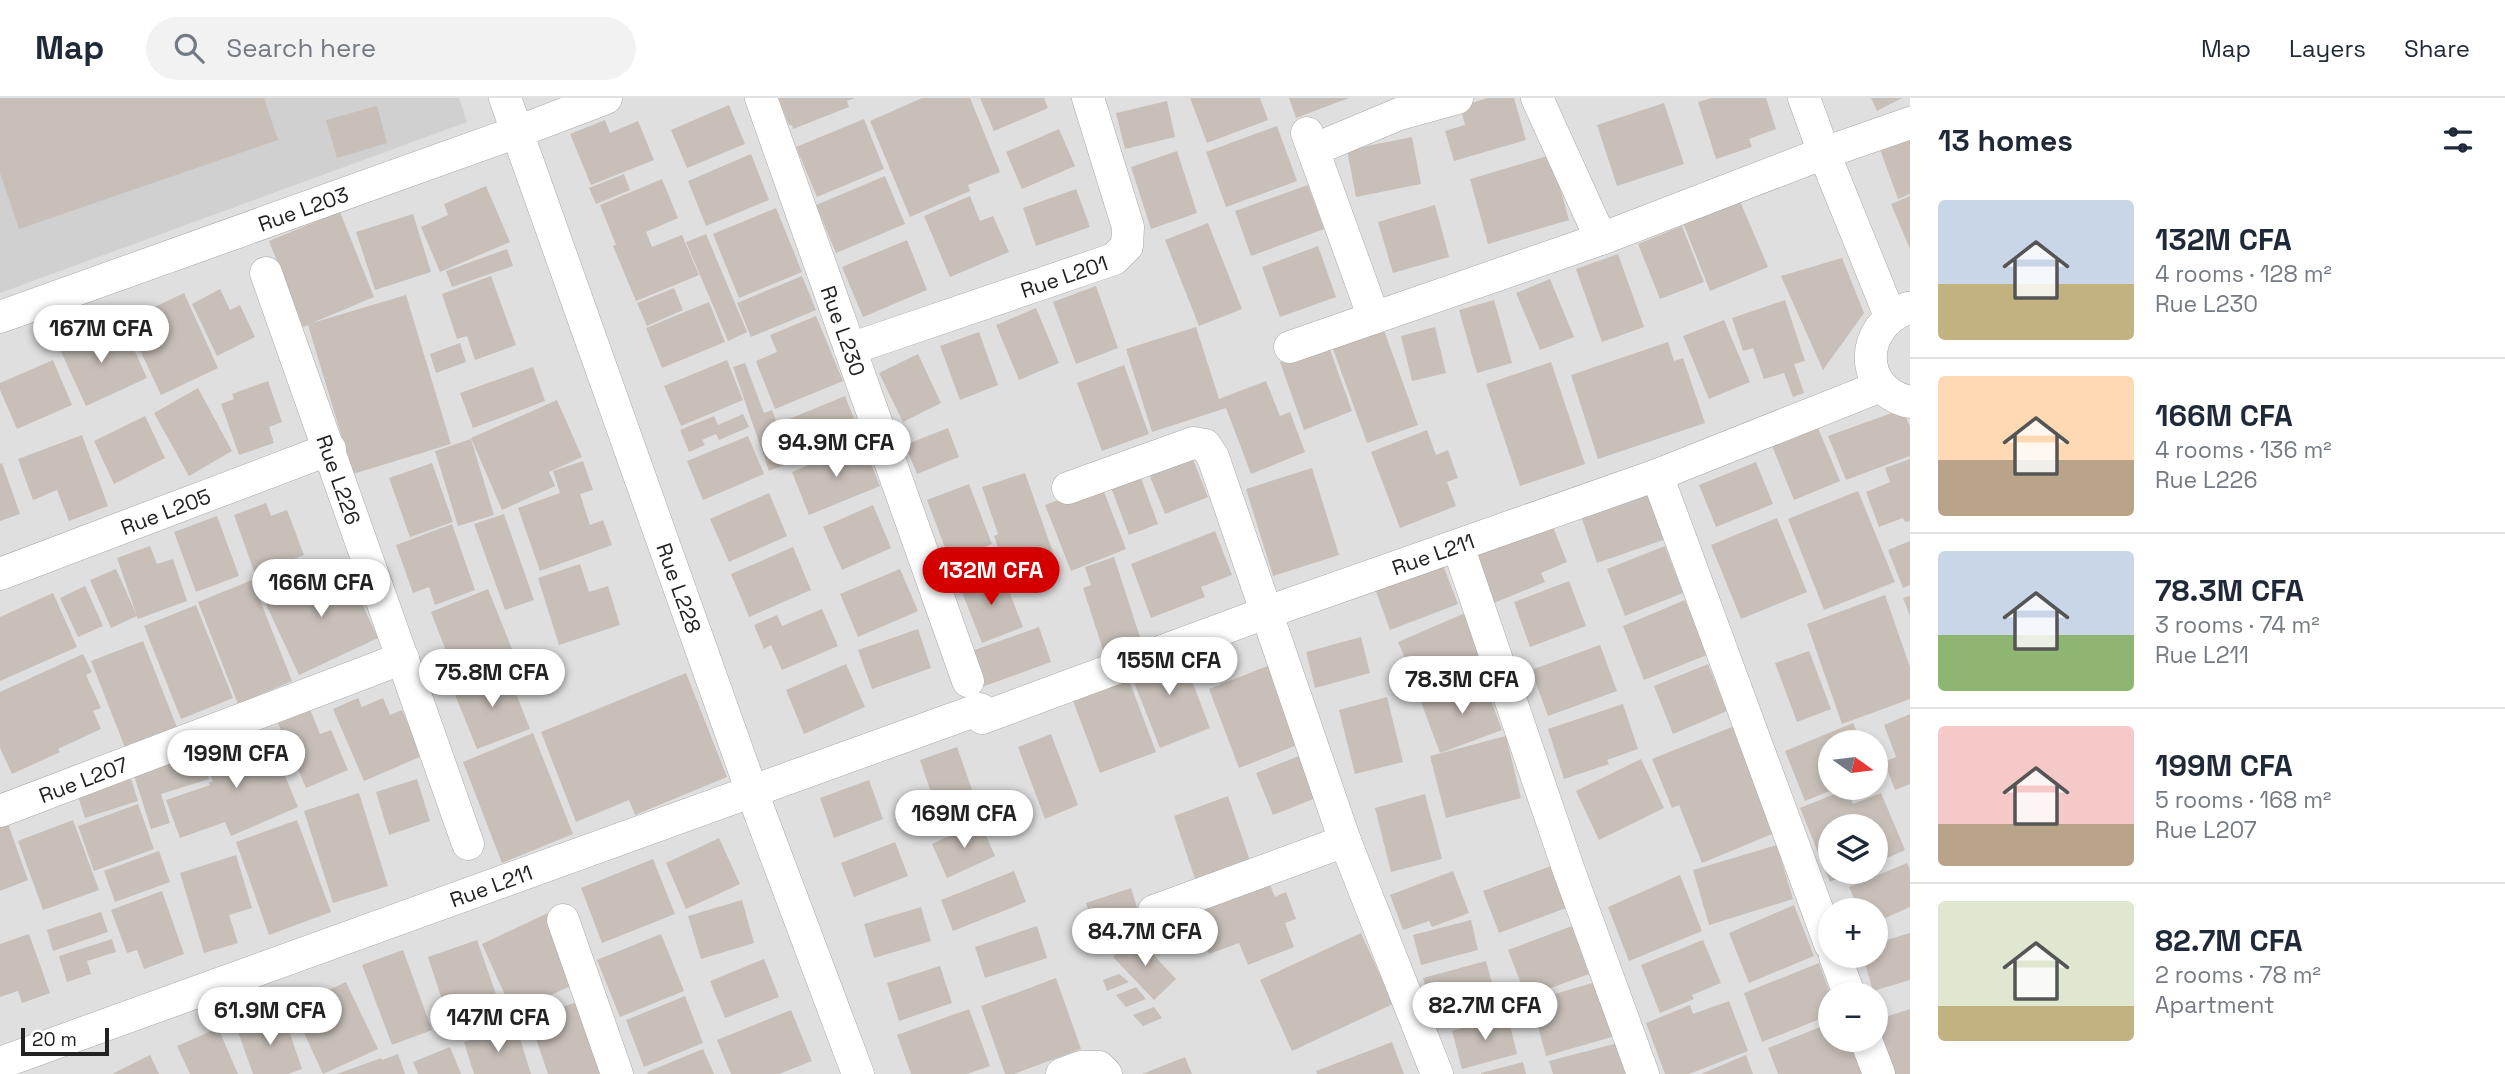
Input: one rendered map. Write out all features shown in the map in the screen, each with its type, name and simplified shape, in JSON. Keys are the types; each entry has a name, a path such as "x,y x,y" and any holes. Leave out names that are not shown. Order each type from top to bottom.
{"street":[{"name":"Rue L228","path":"505,98 752,792 858,1074"},
{"name":"Rue L203","path":"0,317 606,98"},
{"name":"Rue L230","path":"761,98 977,703"},
{"name":"Rue L201","path":"850,349 1114,259 1127,246 1128,227 1088,98"},
{"path":"1374,318 1310,141 1457,98"},
{"path":"1537,98 1601,239"},
{"path":"1804,98 1824,153 1900,312 1879,327 1871,349 1873,373 1881,386 1893,396 1910,402"},
{"path":"1290,347 1601,239 1824,153 1910,123"},
{"name":"Rue L226","path":"266,273 468,844"},
{"name":"Rue L211","path":"0,1063 752,792 977,703 1268,612 1657,475 1881,386"},
{"path":"1068,488 1193,443 1205,445 1213,457 1346,841 1437,1074"},
{"name":"Rue L205","path":"0,573 330,449"},
{"path":"1657,475 1818,911"},
{"path":"1458,546 1568,868 1643,1074"},
{"name":"Rue L207","path":"0,811 403,658"},
{"path":"1154,911 1346,841"},
{"path":"564,920 617,1074"},
{"path":"1871,1052 1879,1074"},
{"path":"1062,1074 1082,1067 1099,1067 1106,1074"}],"shaded area":[{"path":"0,98 1910,98 1910,1074 0,1074"},
{"path":"0,98 459,98 467,122 0,293"}],"building":[{"path":"0,98 264,98 278,140 19,229 0,173"},
{"path":"778,98 855,98 847,101 849,107 793,129"},
{"path":"922,98 970,98 1000,172 968,185 970,191 910,217 870,121"},
{"path":"980,98 1044,98 1048,108 994,131"},
{"path":"1190,98 1260,98 1268,120 1207,143"},
{"path":"1289,98 1349,98 1296,118"},
{"path":"1488,98 1514,98 1526,140 1454,161 1445,131 1465,125 1460,106"},
{"path":"1711,98 1766,98 1776,129 1749,139 1752,147 1716,159 1698,102"},
{"path":"1871,98 1902,98 1877,111"},
{"path":"1167,101 1175,137 1125,149 1116,113"},
{"path":"1664,103 1684,164 1617,186 1597,125"},
{"path":"729,105 745,144 687,168 671,130"},
{"path":"377,106 387,143 337,158 326,120"},
{"path":"864,119 884,169 817,197 796,147"},
{"path":"605,120 610,133 638,121 654,160 591,185 570,134"},
{"path":"1277,126 1297,181 1226,207 1206,152"},
{"path":"1910,126 1910,194 1898,199 1876,138"},
{"path":"1059,129 1075,166 1022,189 1006,152"},
{"path":"1412,137 1421,184 1356,197 1347,150"},
{"path":"1177,151 1197,213 1151,229 1131,167"},
{"path":"751,154 769,200 706,226 688,181"},
{"path":"1551,155 1569,220 1488,244 1470,179"},
{"path":"624,174 630,190 596,204 589,188"},
{"path":"885,176 905,224 836,253 816,205"},
{"path":"662,179 678,218 646,232 652,247 682,235 699,275 636,301 613,246 616,245 600,205"},
{"path":"1308,185 1324,229 1251,256 1235,211"},
{"path":"486,186 510,242 440,272 421,227 448,215 444,204"},
{"path":"1076,189 1090,227 1036,246 1023,208"},
{"path":"970,196 980,221 993,216 1009,252 950,277 924,216"},
{"path":"1910,196 1910,249 1891,204"},
{"path":"1739,199 1768,267 1710,291 1683,223"},
{"path":"1435,205 1449,257 1393,273 1378,222"},
{"path":"776,208 802,272 739,298 713,234"},
{"path":"340,212 374,297 312,323 406,295 451,444 353,474 308,325 303,327 269,241"},
{"path":"413,214 431,272 375,290 356,232"},
{"path":"1208,223 1242,309 1199,326 1165,240"},
{"path":"1682,226 1704,282 1660,299 1638,244"},
{"path":"706,234 747,332 728,341 686,242"},
{"path":"907,240 927,290 863,317 842,267"},
{"path":"1318,246 1336,297 1280,317 1262,267"},
{"path":"507,249 513,266 452,287 446,271"},
{"path":"1618,254 1644,327 1602,342 1576,269"},
{"path":"1842,258 1864,313 1823,370 1781,276"},
{"path":"491,276 516,345 475,360 467,336 457,339 442,294"},
{"path":"802,276 816,310 751,337 737,303"},
{"path":"1550,279 1574,337 1540,350 1516,293"},
{"path":"1096,286 1118,348 1076,364 1053,302"},
{"path":"674,288 683,310 647,326 637,303"},
{"path":"220,289 230,310 240,305 255,337 217,356 192,304"},
{"path":"184,293 218,368 161,395 133,335 153,326 146,311"},
{"path":"1494,300 1512,363 1477,373 1459,310"},
{"path":"1785,300 1805,361 1794,364 1804,393 1793,397 1784,373 1764,379 1753,348 1743,351 1732,318"},
{"path":"709,302 725,342 662,368 646,328"},
{"path":"1036,308 1059,363 1019,380 996,325"},
{"path":"816,316 843,381 775,409 756,361 777,352 770,335"},
{"path":"1724,320 1750,382 1709,399 1683,336"},
{"path":"1196,327 1219,399 1266,381 1280,416 1290,412 1305,452 1251,474 1226,408 1152,432 1126,349"},
{"path":"1435,327 1446,373 1412,381 1401,336"},
{"path":"94,328 102,345 127,334 147,378 86,406 58,345"},
{"path":"1384,330 1418,425 1367,443 1333,349"},
{"path":"979,332 998,385 960,400 940,346"},
{"path":"1668,342 1674,361 1683,358 1705,423 1598,459 1571,375"},
{"path":"460,343 466,362 436,373 430,354"},
{"path":"1328,344 1352,411 1304,430 1280,362"},
{"path":"918,354 941,403 903,422 879,373"},
{"path":"53,360 72,405 17,429 0,390 0,383"},
{"path":"727,360 743,400 681,426 664,386"},
{"path":"1551,362 1585,464 1520,486 1486,384"},
{"path":"745,363 764,413 772,410 792,462 769,471 733,367"},
{"path":"1124,365 1149,434 1102,451 1077,383"},
{"path":"533,367 545,401 473,428 460,393"},
{"path":"268,381 282,422 269,427 274,443 239,455 221,404 234,399 232,394"},
{"path":"198,388 232,451 189,476 154,413"},
{"path":"845,396 861,436 798,462 782,422"},
{"path":"557,400 582,457 549,472 555,486 502,510 471,438"},
{"path":"1903,409 1910,427 1910,456 1846,480 1828,436"},
{"path":"743,414 749,427 719,440 716,434 702,440 705,445 689,452 680,430 714,416 718,425"},
{"path":"145,416 165,458 114,484 94,441"},
{"path":"1814,418 1840,481 1794,500 1768,436"},
{"path":"948,428 959,457 917,474 905,445"},
{"path":"1427,430 1436,455 1448,450 1458,478 1447,482 1456,506 1400,528 1371,452"},
{"path":"82,435 108,506 69,521 57,490 33,500 18,459"},
{"path":"748,436 764,474 703,500 687,461"},
{"path":"471,439 494,515 458,526 435,451"},
{"path":"862,443 880,486 809,515 792,472"},
{"path":"1190,452 1208,497 1165,514 1147,469"},
{"path":"1910,459 1910,521 1905,522 1903,518 1879,527 1866,492 1890,482 1885,468"},
{"path":"583,461 593,490 580,494 590,525 603,520 612,545 540,571 518,508 560,493 553,471"},
{"path":"1756,462 1773,504 1716,527 1699,485"},
{"path":"2,463 20,514 0,521 0,464"},
{"path":"432,463 453,522 410,537 389,478"},
{"path":"1312,468 1339,555 1273,576 1246,489"},
{"path":"1138,470 1158,524 1129,535 1109,482"},
{"path":"1025,473 1057,564 1009,581 994,536 998,534 982,487"},
{"path":"969,484 992,544 950,561 927,500"},
{"path":"1101,484 1126,549 1071,571 1045,505"},
{"path":"1649,487 1666,539 1597,563 1579,510"},
{"path":"1858,491 1895,582 1824,610 1788,519"},
{"path":"769,493 787,536 729,562 710,519"},
{"path":"266,503 271,516 287,510 304,555 255,574 234,515"},
{"path":"873,505 891,548 842,570 823,527"},
{"path":"504,514 534,600 505,610 474,524"},
{"path":"217,516 239,576 196,592 174,532"},
{"path":"1549,517 1567,562 1541,573 1545,582 1494,603 1473,549"},
{"path":"1777,518 1807,592 1741,619 1711,545"},
{"path":"452,524 475,590 435,605 429,587 413,593 396,545"},
{"path":"1215,531 1232,575 1201,587 1205,597 1151,618 1131,564"},
{"path":"1910,541 1910,585 1903,588 1888,550"},
{"path":"150,546 157,564 173,559 187,601 138,619 117,558"},
{"path":"1665,546 1683,593 1625,616 1607,569"},
{"path":"793,547 811,590 749,617 731,574"},
{"path":"1114,557 1140,637 1103,650 1083,588 1091,585 1085,567"},
{"path":"1441,560 1458,604 1390,630 1374,586"},
{"path":"343,563 378,638 299,675 264,600"},
{"path":"580,564 589,592 608,586 620,625 559,645 538,578"},
{"path":"116,569 137,616 111,628 90,580"},
{"path":"900,569 918,611 858,637 840,594"},
{"path":"1001,571 1023,627 982,643 960,587"},
{"path":"252,580 292,681 238,704 198,602"},
{"path":"1569,581 1586,626 1530,647 1514,602"},
{"path":"85,586 103,626 78,637 60,598"},
{"path":"488,589 516,659 458,682 431,612"},
{"path":"53,593 77,647 0,681 0,617"},
{"path":"1885,595 1910,667 1910,699 1842,724 1807,624"},
{"path":"1910,596 1910,616 1903,598"},
{"path":"1685,600 1707,655 1644,680 1623,626"},
{"path":"196,605 233,698 181,719 144,626"},
{"path":"822,609 838,646 782,670 771,645 764,649 754,625 777,615 782,626"},
{"path":"1465,613 1488,668 1422,697 1398,642"},
{"path":"1039,627 1051,662 979,688 966,653"},
{"path":"918,629 931,668 872,689 858,650"},
{"path":"1361,637 1370,673 1315,688 1306,652"},
{"path":"143,641 178,730 126,750 91,661"},
{"path":"1600,645 1617,691 1548,716 1531,670"},
{"path":"1179,647 1210,728 1160,748 1128,667"},
{"path":"1809,651 1831,709 1797,722 1775,663"},
{"path":"83,654 92,672 86,675 101,708 93,711 101,729 12,774 0,748 0,692"},
{"path":"846,664 865,707 804,734 786,690"},
{"path":"1708,664 1727,711 1673,734 1654,686"},
{"path":"1270,665 1300,744 1239,768 1209,689"},
{"path":"506,668 530,729 477,749 453,690"},
{"path":"1126,672 1156,752 1100,773 1070,693"},
{"path":"686,673 727,777 635,815 629,800 576,822 541,732"},
{"path":"1483,679 1502,730 1440,753 1421,702"},
{"path":"1387,697 1403,762 1355,774 1339,710"},
{"path":"358,698 362,707 383,698 390,715 402,710 422,756 364,781 333,709"},
{"path":"1623,704 1638,749 1607,760 1609,764 1564,779 1548,729"},
{"path":"310,709 320,734 331,730 348,770 306,788 278,723"},
{"path":"1910,714 1910,784 1895,790 1888,772 1888,760 1896,757 1884,725"},
{"path":"1742,723 1777,832 1702,863 1679,805 1672,808 1652,759"},
{"path":"1853,723 1856,730 1836,730"},
{"path":"254,728 267,758 276,754 298,807 231,836 225,822 180,838 166,800 210,785 213,781 209,772 222,766 213,745"},
{"path":"533,733 573,834 502,863 463,762"},
{"path":"1051,734 1078,805 1045,819 1018,747"},
{"path":"1506,736 1521,798 1446,818 1430,756"},
{"path":"1818,737 1818,796 1805,801 1785,751"},
{"path":"199,747 209,779 161,794 170,823 151,829 132,769"},
{"path":"957,747 981,815 943,828 920,760"},
{"path":"1304,754 1321,796 1273,815 1256,773"},
{"path":"1641,759 1664,808 1599,840 1576,791"},
{"path":"131,779 138,801 85,818 78,796"},
{"path":"417,779 430,821 389,835 376,792"},
{"path":"869,780 883,819 834,838 820,798"},
{"path":"359,793 388,886 333,903 304,811"},
{"path":"1425,794 1442,859 1391,872 1375,808"},
{"path":"1228,796 1252,867 1197,885 1174,816"},
{"path":"1820,800 1851,800 1853,804 1863,800 1884,800 1905,850 1888,858 1888,814 1818,814 1818,852 1800,808"},
{"path":"138,804 154,849 94,871 78,826"},
{"path":"73,820 99,890 43,910 18,841"},
{"path":"297,820 331,912 269,935 236,842"},
{"path":"7,821 28,880 0,891 0,823"},
{"path":"980,822 995,856 947,878 932,844"},
{"path":"719,838 740,884 686,909 666,863"},
{"path":"895,842 908,876 854,897 841,863"},
{"path":"1777,845 1793,899 1709,925 1693,870"},
{"path":"159,851 170,882 115,902 104,871"},
{"path":"236,855 252,908 229,915 238,943 204,953 180,873"},
{"path":"653,859 675,914 602,943 581,888"},
{"path":"1907,863 1910,870 1910,907 1888,917 1888,898 1854,898 1849,887 1856,884 1888,884 1888,871"},
{"path":"1551,866 1566,908 1499,933 1483,891"},
{"path":"1014,871 1026,902 953,931 941,900"},
{"path":"1453,871 1469,913 1432,927 1429,921 1403,930 1390,895"},
{"path":"1680,875 1702,931 1629,961 1608,907"},
{"path":"1266,876 1275,897 1286,892 1296,919 1285,923 1294,947 1248,965 1239,943 1209,954 1192,912"},
{"path":"1131,888 1144,930 1099,944 1086,903"},
{"path":"162,891 184,954 144,969 137,950 127,953 111,910"},
{"path":"742,900 754,943 701,959 688,916"},
{"path":"1794,905 1814,956 1749,983 1729,933"},
{"path":"921,907 931,941 874,958 864,924"},
{"path":"101,912 108,932 53,951 47,930"},
{"path":"548,913 579,982 513,1013 482,944"},
{"path":"1471,920 1478,950 1421,965 1413,935"},
{"path":"1037,926 1047,958 985,978 975,947"},
{"path":"1572,926 1589,974 1526,997 1508,950"},
{"path":"1361,933 1393,1004 1292,1051 1260,980"},
{"path":"1910,933 1910,980 1888,987 1888,982 1870,982 1866,968 1888,968 1888,939"},
{"path":"29,934 50,993 22,1003 18,991 0,997 0,944"},
{"path":"661,934 684,991 620,1017 597,960"},
{"path":"1136,936 1176,979 1154,1000 1113,957"},
{"path":"112,939 116,952 87,961 91,974 67,982 59,956"},
{"path":"477,940 497,997 447,1015 428,957"},
{"path":"1703,940 1721,983 1692,995 1694,999 1660,1013 1641,965"},
{"path":"403,950 432,1030 392,1045 362,965"},
{"path":"764,959 779,997 725,1018 710,981"},
{"path":"1486,961 1496,998 1433,1015 1423,978"},
{"path":"1818,963 1826,982 1818,982 1818,1020 1762,1042 1744,993"},
{"path":"940,966 952,1003 899,1021 887,983"},
{"path":"1119,974 1129,982 1107,991 1103,980"},
{"path":"1056,978 1081,1049 1014,1074 1005,1074 981,1006"},
{"path":"1599,981 1615,1036 1546,1056 1531,1001"},
{"path":"346,982 378,1049 323,1074 292,1007"},
{"path":"1136,987 1146,999 1126,1007 1116,995"},
{"path":"685,996 703,1043 644,1067 626,1020"},
{"path":"580,1001 602,1074 548,1074 529,1018"},
{"path":"1729,1001 1748,1051 1689,1074 1665,1074 1646,1023 1690,1005 1693,1014"},
{"path":"1154,1007 1162,1018 1143,1026 1133,1015"},
{"path":"969,1009 990,1066 967,1074 911,1074 897,1035"},
{"path":"1910,1009 1910,1074 1889,1074 1881,1052 1888,1052 1888,1016"},
{"path":"791,1010 812,1061 779,1074 731,1074 717,1040"},
{"path":"283,1013 302,1069 288,1074 253,1074 237,1029"},
{"path":"1508,1016 1517,1054 1462,1069 1452,1031"},
{"path":"516,1026 531,1074 474,1074 464,1042"},
{"path":"218,1028 238,1074 190,1074 177,1046"},
{"path":"1818,1028 1818,1052 1854,1052 1863,1074 1778,1074 1768,1048"},
{"path":"1392,1042 1404,1074 1317,1074 1316,1071"},
{"path":"1618,1043 1626,1074 1553,1074 1549,1061"},
{"path":"450,1047 461,1074 418,1074 413,1062"},
{"path":"703,1049 714,1074 647,1072"},
{"path":"398,1054 405,1074 337,1074 381,1058 382,1060"},
{"path":"150,1055 159,1074 112,1074"},
{"path":"1746,1055 1753,1074 1701,1074"},
{"path":"1185,1057 1192,1074 1142,1074"},
{"path":"1523,1062 1526,1074 1481,1074 1481,1073"}]}
